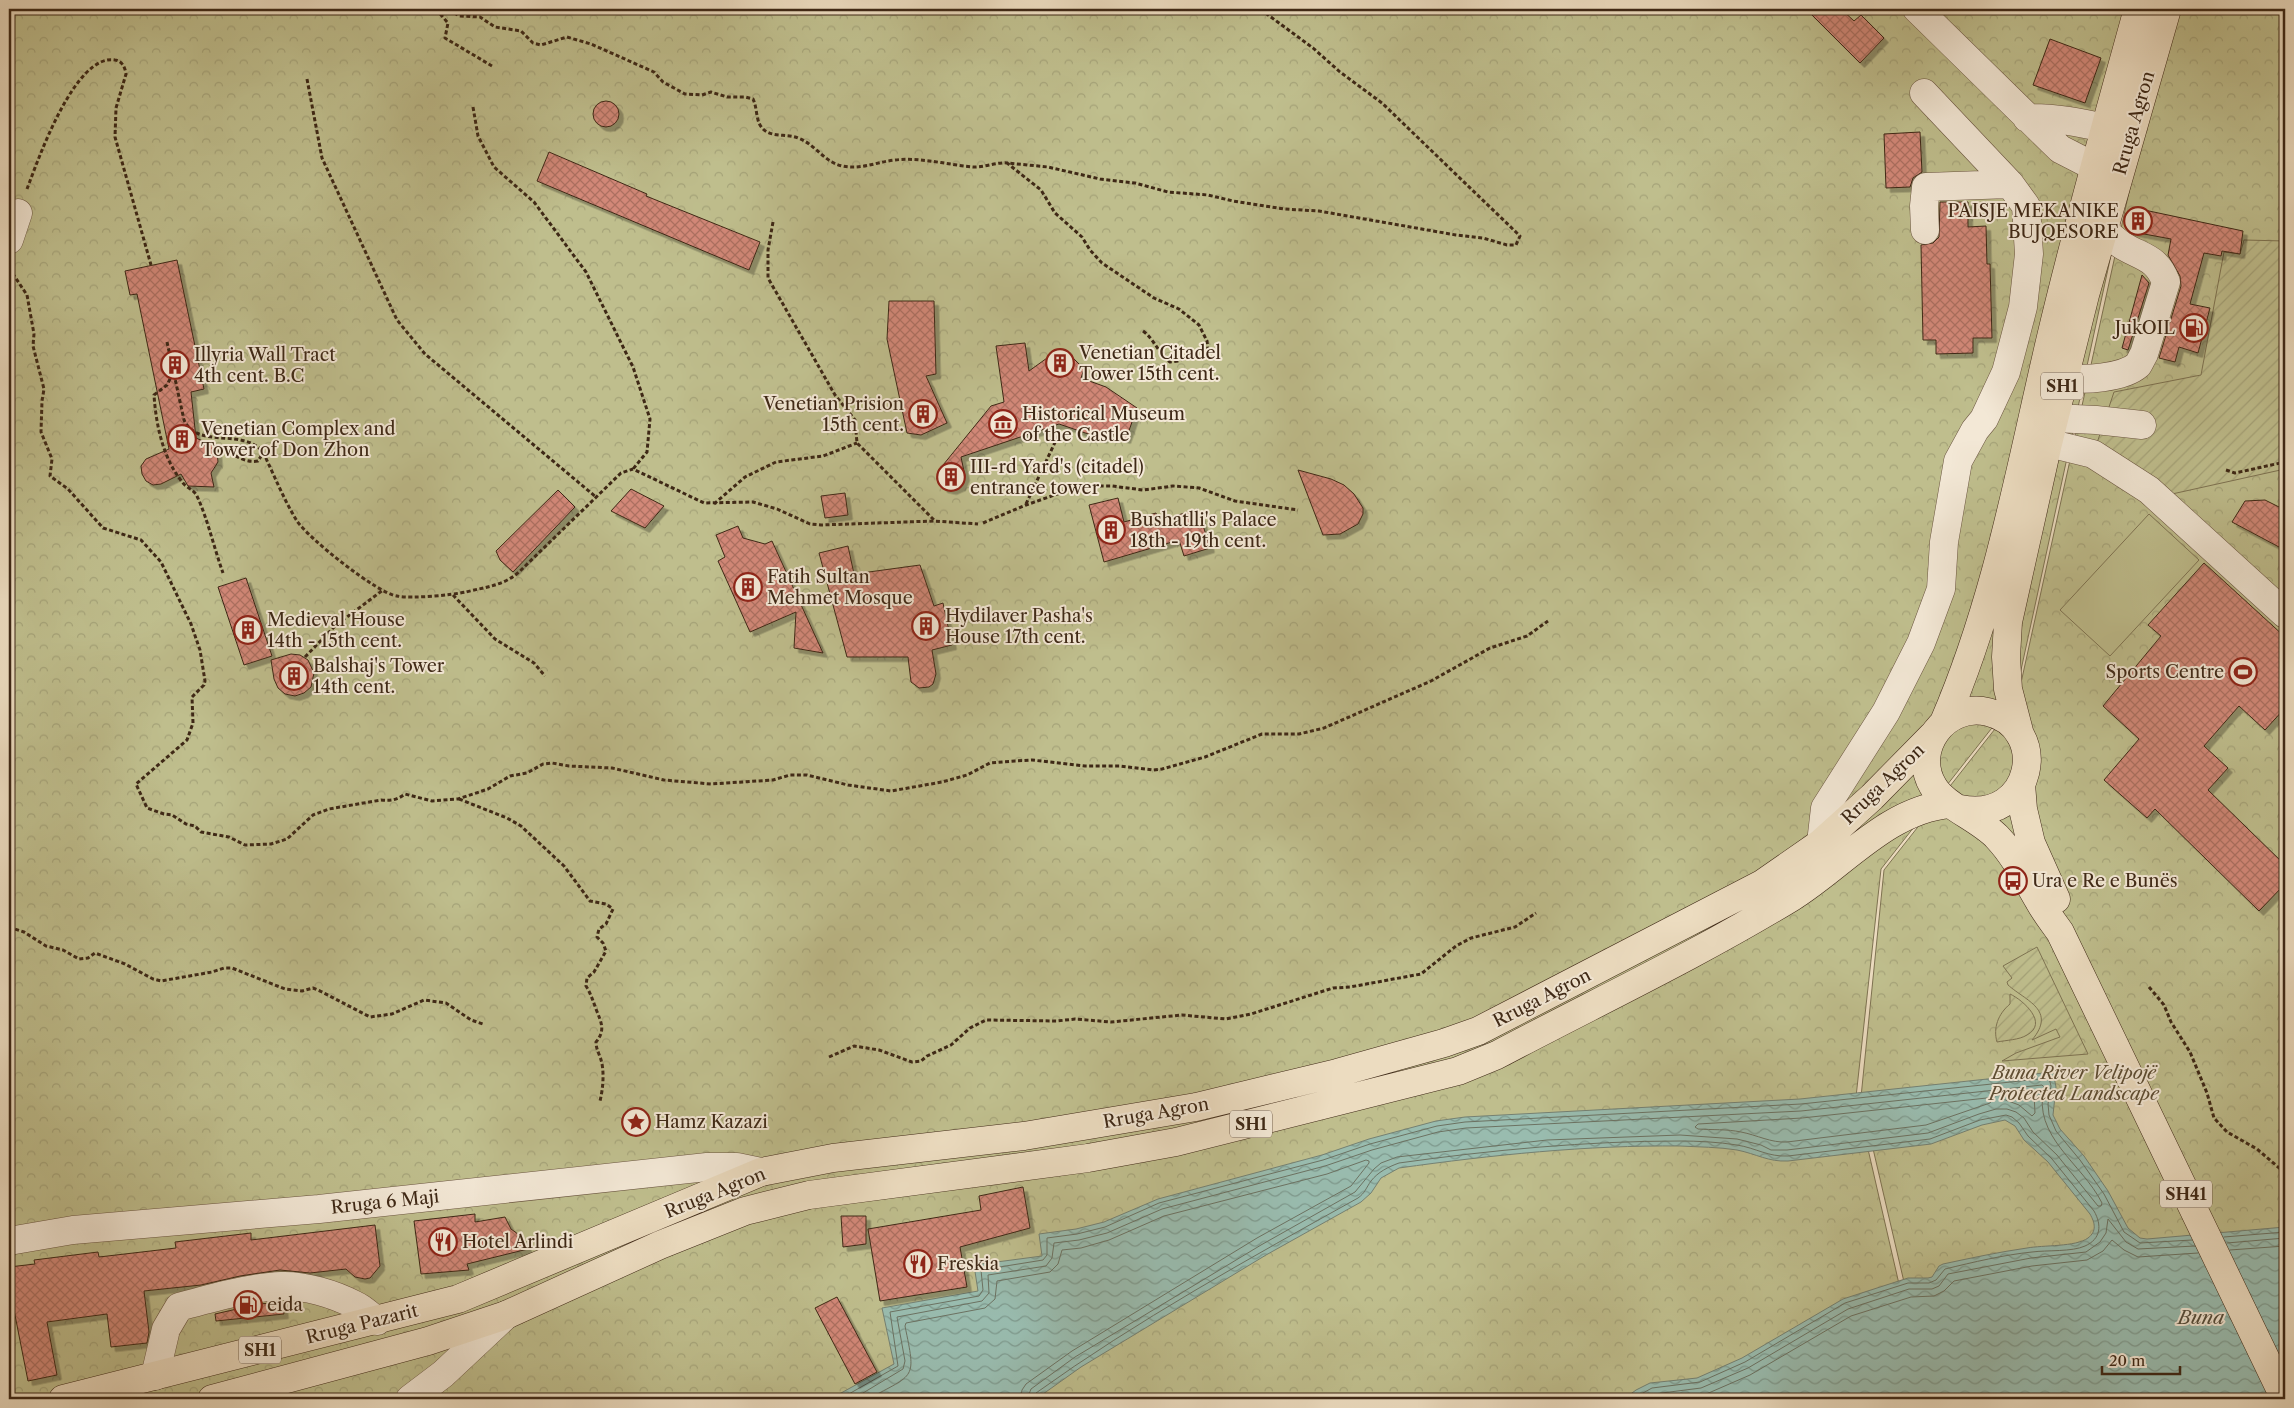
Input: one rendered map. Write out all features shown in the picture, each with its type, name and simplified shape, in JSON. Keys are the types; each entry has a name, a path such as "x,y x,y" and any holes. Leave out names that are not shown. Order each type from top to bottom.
{"main road":[{"name":"Rruga Agron","path":"2118,131 2138,9"},
{"name":"Rruga Agron","path":"458,1299 761,1172 833,1158 1024,1136 1196,1107 1337,1073 1444,1043 1478,1031 1498,1021 1762,884 1821,843 1872,797 1938,729 1962,680 1994,583 2057,311 2107,170 2118,131 2167,9"},
{"name":"Rruga Agron","path":"2020,735 2008,689 2006,657 2008,622 2051,430 2103,230 2107,170"},
{"path":"1980,710 1999,716 2020,735 2027,759 2021,784 2015,794 1995,808 1983,811 1955,806 1934,789 1929,779 1926,757 1938,729 1961,712 1980,710"},
{"name":"SH41","path":"2021,784 2023,809 2031,843 2058,904 2060,932"},
{"name":"Rruga Agron","path":"506,1315 660,1245 745,1211 809,1195 1088,1158 1176,1142 1458,1071 1497,1055 1746,924 1794,896 1880,832 1906,816 1935,805 1955,806"},
{"name":"SH41","path":"1955,806 1990,830 2009,851 2060,932 2285,1399"},
{"name":"Rruga Pazarit","path":"62,1399 458,1299"},
{"name":"Rruga Pazarit","path":"212,1399 428,1341 506,1315"}],"street":[{"path":"1917,9 2060,149 2107,170"},
{"path":"1821,843 1825,808 1886,712 1921,643 1940,590 1944,542 1958,461 1975,430 1984,419 2009,363 2019,329 2029,254 2026,206 2010,184 1924,93"},
{"path":"2027,118 2053,117 2118,131"},
{"path":"1925,230 1924,206 1926,187 2010,184"},
{"path":"9,240 18,213"},
{"path":"2064,377 2079,380 2096,378 2117,373 2138,364 2144,354 2166,282 2159,267 2142,254 2123,247 2103,230"},
{"path":"2051,430 2096,420 2142,425"},
{"path":"2051,430 2149,490 2285,614"},
{"name":"Rruga 6 Maji","path":"9,1241 73,1230 319,1209 707,1167 737,1167 761,1172"},
{"path":"155,1376 166,1329 179,1307 213,1297 281,1286 300,1288 333,1296 357,1305 376,1321"},
{"path":"410,1399 443,1374 506,1315"}],"path":[{"path":"436,9 448,23 445,38 492,66"},
{"path":"449,9 459,16 480,17 495,27 521,31 534,43 542,45 568,37 591,44 654,72 663,82 685,94 702,95 711,92 727,97 753,99 760,124 766,131 773,135 799,138 826,159 841,166 859,168 901,160 973,167 999,162 1048,167 1100,179 1135,183 1168,192 1208,195 1242,202 1319,211 1456,235 1491,239 1507,245 1516,245 1520,236 1515,230 1382,103 1260,9"},
{"path":"18,213 50,131 72,92 94,65 107,60 119,61 126,74 115,113 115,137 151,265"},
{"path":"307,79 322,158 397,320 425,354 596,497"},
{"path":"167,342 184,420 192,433 246,440 257,444 264,452 297,521 313,541 382,590 396,596 453,595 494,587 514,577 621,473 633,469 646,452 650,419 633,367 586,272 534,202 494,166 478,136 473,107"},
{"path":"1007,163 1041,190 1055,213 1082,237 1090,250 1102,263 1146,294 1179,309 1192,319 1203,332 1208,350 1204,358 1187,357 1170,362 1164,357 1150,336 1143,331"},
{"path":"773,222 768,250 768,278 835,395 855,420 856,443 934,521"},
{"path":"9,268 27,295 34,334 33,346 44,389 41,432 52,459 50,476 68,489 103,528 137,538 153,551 167,573 181,607 191,624 200,650 205,681 190,701 193,723 187,740 136,784 148,808 172,815 186,824 194,826 201,832 229,837 246,845 271,844 287,839 313,815 329,809 381,800 390,801 406,794 432,801 458,799 488,790 510,776 527,773 543,764 552,763 569,766 612,768 664,780 711,784 773,780 790,775 807,775 848,786 891,791 942,782 967,775 990,763 1032,760 1085,766 1162,769 1197,759 1262,734 1299,734 1324,728 1430,681 1490,648 1527,636 1548,621"},
{"path":"173,371 167,385 154,396 164,451 183,483 196,494 223,573"},
{"path":"1026,505 1058,436"},
{"path":"714,504 745,477 776,462 822,456 856,443"},
{"path":"217,451 222,450 248,463 258,461 264,452"},
{"path":"2226,470 2235,473 2285,462"},
{"path":"633,469 694,499 714,504 754,502 777,509 810,524 934,521 978,524"},
{"path":"983,523 1080,486 1112,486 1143,490 1173,486 1199,488 1235,501 1298,510"},
{"path":"304,657 335,626 382,590"},
{"path":"453,595 495,639 534,663 545,676"},
{"path":"458,799 507,818 521,826 564,866 590,901 606,904 614,909 606,924 599,929 597,937 604,943 606,951 594,972 587,978 586,986 591,993 603,1026 602,1035 596,1042 597,1051 601,1058 602,1084 600,1102"},
{"path":"829,1057 854,1046 879,1050 912,1062 921,1061 951,1045 970,1028 986,1020 1057,1021 1075,1018 1111,1022 1182,1015 1226,1019 1252,1014 1333,988 1421,974 1456,946 1471,938 1515,927 1536,913"},
{"path":"9,927 24,932 50,948 63,950 79,959 88,958 95,953 125,964 157,980 171,980 224,968 232,968 285,989 302,992 313,988 370,1016 392,1014 420,1001 428,1000 446,1003 470,1020 483,1024"},
{"path":"2149,987 2164,1005 2171,1022 2178,1030 2190,1052 2214,1118 2227,1132 2257,1149 2285,1174"}],"green space":[{"path":"9,9 2138,9 2131,163 2016,693 2006,710 1881,869 1856,1097 1899,1284 1981,1399 9,1399"},
{"name":"Buna River Velipojë Protected Landscape","path":"2142,9 2285,9 2285,1399 1904,1282 1861,1097 1884,870 2017,701 2135,165"},
{"path":"2244,240 2285,241 2285,469 2172,494 2097,443 2114,392 2201,375 2224,252 2240,254"},
{"path":"2149,514 2199,560 2110,656 2060,610"},
{"path":"2037,947 2088,1054 2002,1061 2016,1053 2060,1037 2056,1029 2032,1040 2039,1030 2040,1014 2036,1007 2008,985 2007,982 2012,978 2003,966"},
{"path":"2010,994 2021,1001 2032,1012 2035,1024 2033,1030 2024,1037 1997,1042 1996,1026 2002,1012 2010,1004"}],"water":[{"name":"Buna","path":"2053,1072 2056,1087 2053,1115 2060,1129 2084,1156 2108,1191 2128,1228 2140,1238 2147,1239 2285,1227 2285,1399 1624,1399 1650,1383 1697,1378 1742,1358 1843,1299 1908,1278 1932,1277 1939,1266 1943,1264 2034,1247 2076,1243 2088,1238 2094,1230 2090,1214 2048,1162 2024,1140 2015,1126 2005,1120 1982,1125 1931,1144 1788,1161 1774,1160 1723,1148 1645,1146 1540,1152 1399,1168 1381,1178 1371,1193 1361,1202 1266,1255 1081,1367 1036,1399 830,1399 894,1364 882,1308 978,1291 974,1265 1042,1256 1039,1234 1076,1229 1104,1222 1158,1199 1322,1155 1369,1139 1436,1121 1465,1117 1800,1099"}],"building":[{"path":"1806,9 1841,9 1854,21 1861,15 1884,38 1860,63"},
{"path":"2050,39 2101,58 2085,103 2033,85"},
{"path":"606,101 616,104 619,114 616,124 606,127 596,124 593,114 596,104"},
{"path":"1920,132 1922,172 1913,178 1910,187 1886,188 1884,134"},
{"path":"549,152 647,194 646,196 760,242 749,270 537,181"},
{"path":"1940,202 1968,202 1968,227 1986,226 1987,264 1990,264 1992,338 1973,338 1973,353 1936,354 1936,340 1923,340 1921,245 1933,243 1939,237"},
{"path":"2135,208 2243,231 2240,254 2222,251 2221,256 2204,253 2190,304 2210,308 2198,353 2179,347 2175,362 2159,358 2181,286 2180,276 2168,255 2171,239 2128,231"},
{"path":"177,260 204,389 191,392 196,438 212,445 217,451 218,462 211,473 214,487 188,486 181,474 161,484 153,485 146,481 142,474 141,466 146,459 169,449 137,294 130,295 125,271"},
{"path":"2142,275 2149,283 2128,350 2122,348"},
{"path":"889,301 934,301 936,374 926,376 947,423 921,435 907,433 887,339"},
{"path":"1025,343 1029,371 1054,353 1067,352 1084,369 1081,378 1106,387 1137,408 1126,439 1105,432 1103,439 1059,424 961,457 965,476 961,486 952,490 943,488 937,479 939,470 991,406 1004,402 996,346"},
{"path":"1298,470 1331,479 1344,485 1354,494 1363,508 1363,514 1358,524 1340,534 1323,535"},
{"path":"631,489 664,506 645,528 611,511"},
{"path":"558,490 575,507 513,572 500,560 496,551"},
{"path":"845,493 848,515 825,518 821,496"},
{"path":"1118,498 1124,522 1156,513 1158,521 1198,509 1210,548 1184,556 1179,540 1104,562 1089,505"},
{"path":"2265,500 2285,510 2285,536 2279,547 2232,522 2245,501"},
{"path":"738,526 743,538 765,544 772,541 823,653 794,648 796,612 750,632 718,561 725,557 716,535"},
{"path":"848,546 854,574 920,565 934,606 943,603 952,645 932,650 936,674 933,684 929,687 919,688 911,682 908,657 847,657 819,553"},
{"path":"2204,563 2285,637 2285,708 2265,730 2239,706 2204,746 2228,768 2208,790 2285,865 2285,884 2259,911 2155,809 2147,818 2104,780 2139,739 2103,706 2161,636 2148,625"},
{"name":"Medieval House 14th - 15th cent.","path":"246,578 272,656 244,665 218,587"},
{"name":"Balshaj's Tower 14th cent.","path":"291,654 300,655 308,660 314,673 311,687 304,693 295,696 285,694 278,688 274,679 271,660"},
{"name":"Freskia","path":"1023,1187 1030,1228 960,1247 967,1287 880,1301 868,1229 981,1210 979,1196"},
{"name":"Hotel Arlindi","path":"475,1214 475,1222 505,1217 511,1229 522,1237 528,1249 467,1264 469,1270 421,1274 414,1221"},
{"path":"841,1216 866,1216 866,1244 843,1247"},
{"path":"375,1225 380,1266 370,1278 355,1277 346,1269 310,1273 280,1270 240,1276 201,1285 144,1291 149,1332 147,1343 111,1347 107,1314 47,1322 57,1375 28,1381 12,1300 9,1300 9,1267 35,1264 34,1260 98,1252 99,1257 176,1248 175,1242 251,1233 251,1240"},
{"path":"837,1297 877,1372 855,1384 815,1308"},
{"path":"282,1302 284,1314 216,1321 215,1314 259,1304"}],"place":[{"name":"PAISJE MEKANIKE BUJQESORE","path":"2138,221"},
{"name":"JukOIL","path":"2194,328"},
{"name":"Venetian Citadel Tower 15th cent.","path":"1060,363"},
{"name":"Illyria Wall Tract 4th cent. B.C","path":"175,365"},
{"name":"Venetian Prision 15th cent.","path":"923,414"},
{"name":"Historical Museum of the Castle","path":"1003,424"},
{"name":"Venetian Complex and Tower of Don Zhon","path":"182,439"},
{"name":"III-rd Yard's (citadel) entrance tower","path":"951,477"},
{"name":"Bushatlli's Palace 18th - 19th cent.","path":"1111,530"},
{"name":"Fatih Sultan Mehmet Mosque","path":"748,587"},
{"name":"Hydilaver Pasha's House 17th cent.","path":"926,626"},
{"name":"Medieval House 14th - 15th cent.","path":"248,630"},
{"name":"Sports Centre","path":"2243,672"},
{"name":"Balshaj's Tower 14th cent.","path":"294,676"},
{"name":"Ura e Re e Bunës","path":"2013,881"},
{"name":"Hamz Kazazi","path":"636,1122"},
{"name":"Hotel Arlindi","path":"443,1242"},
{"name":"Freskia","path":"918,1264"},
{"name":"eida","path":"248,1305"}]}
